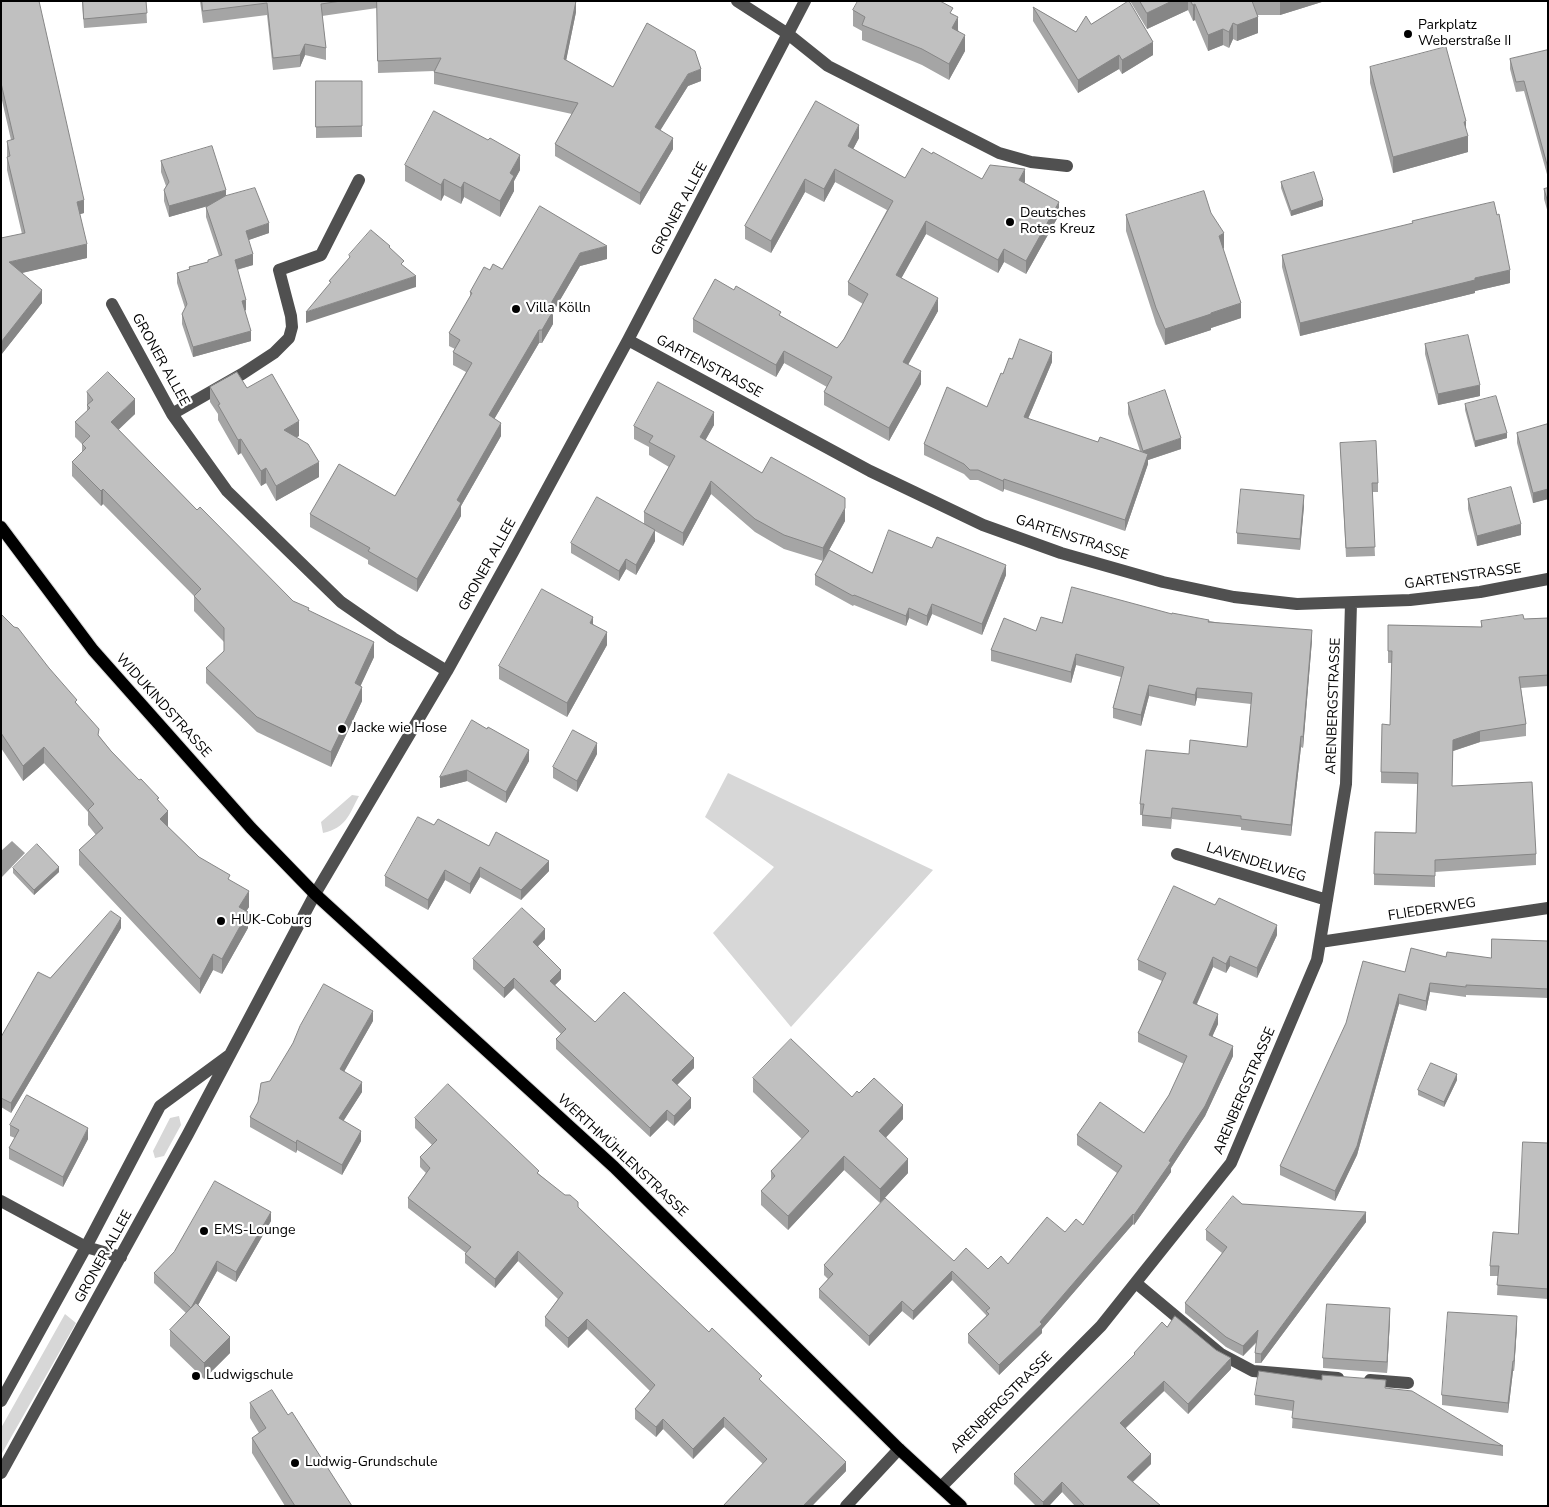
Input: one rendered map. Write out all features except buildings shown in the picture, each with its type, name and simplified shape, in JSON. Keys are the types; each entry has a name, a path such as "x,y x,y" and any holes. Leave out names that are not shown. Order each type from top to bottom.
{"main road":[{"name":"WIDUKINDSTRASSE","path":"1,527 93,650 244,820 315,894"},
{"name":"WERTHMÜHLENSTRASSE","path":"315,894 614,1166 899,1449 961,1506"}],"street":[{"path":"737,1 788,34 828,66 999,153 1031,162 1067,166"},
{"name":"GRONER ALLEE","path":"1,1473 121,1257 315,894 447,671 628,340 805,1"},
{"path":"172,414 242,374 274,353 289,338 292,327 291,316 279,270 321,255 358,180"},
{"name":"GRONER ALLEE","path":"112,304 172,414 226,491 341,602 393,638 447,671"},
{"name":"GARTENSTRASSE","path":"628,340 870,470 984,525 1052,550 1163,582 1234,598 1297,604 1410,600 1473,592 1548,578"},
{"name":"ARENBERGSTRASSE","path":"941,1486 1101,1326 1231,1163 1317,960 1346,784 1351,603"},
{"name":"LAVENDELWEG","path":"1176,854 1327,900"},
{"name":"FLIEDERWEG","path":"1320,942 1548,908"},
{"name":"GRONER ALLEE","path":"1,1401 86,1247 160,1106 230,1055"},
{"path":"1,1201 86,1247 121,1257"},
{"path":"1136,1283 1221,1354 1253,1371 1408,1383"},
{"path":"846,1506 899,1449"}],"shaded area":[{"path":"728,773 933,870 791,1027 713,933 774,867 705,817"},
{"path":"352,795 359,796 346,820 337,828 323,833 321,822"},
{"path":"12,841 25,853 1,878 1,851"},
{"path":"179,1116 181,1125 164,1156 155,1158 153,1151 170,1118"},
{"path":"65,1314 76,1323 1,1455 1,1428"}],"place":[{"name":"Parkplatz Weberstraße II","path":"1408,34"},
{"name":"Deutsches Rotes Kreuz","path":"1010,222"},
{"name":"Villa Kölln","path":"516,309"},
{"name":"Jacke wie Hose","path":"342,729"},
{"name":"HUK-Coburg","path":"221,921"},
{"name":"EMS-Lounge","path":"204,1231"},
{"name":"Ludwigschule","path":"196,1376"},
{"name":"Ludwig-Grundschule","path":"295,1463"}]}
